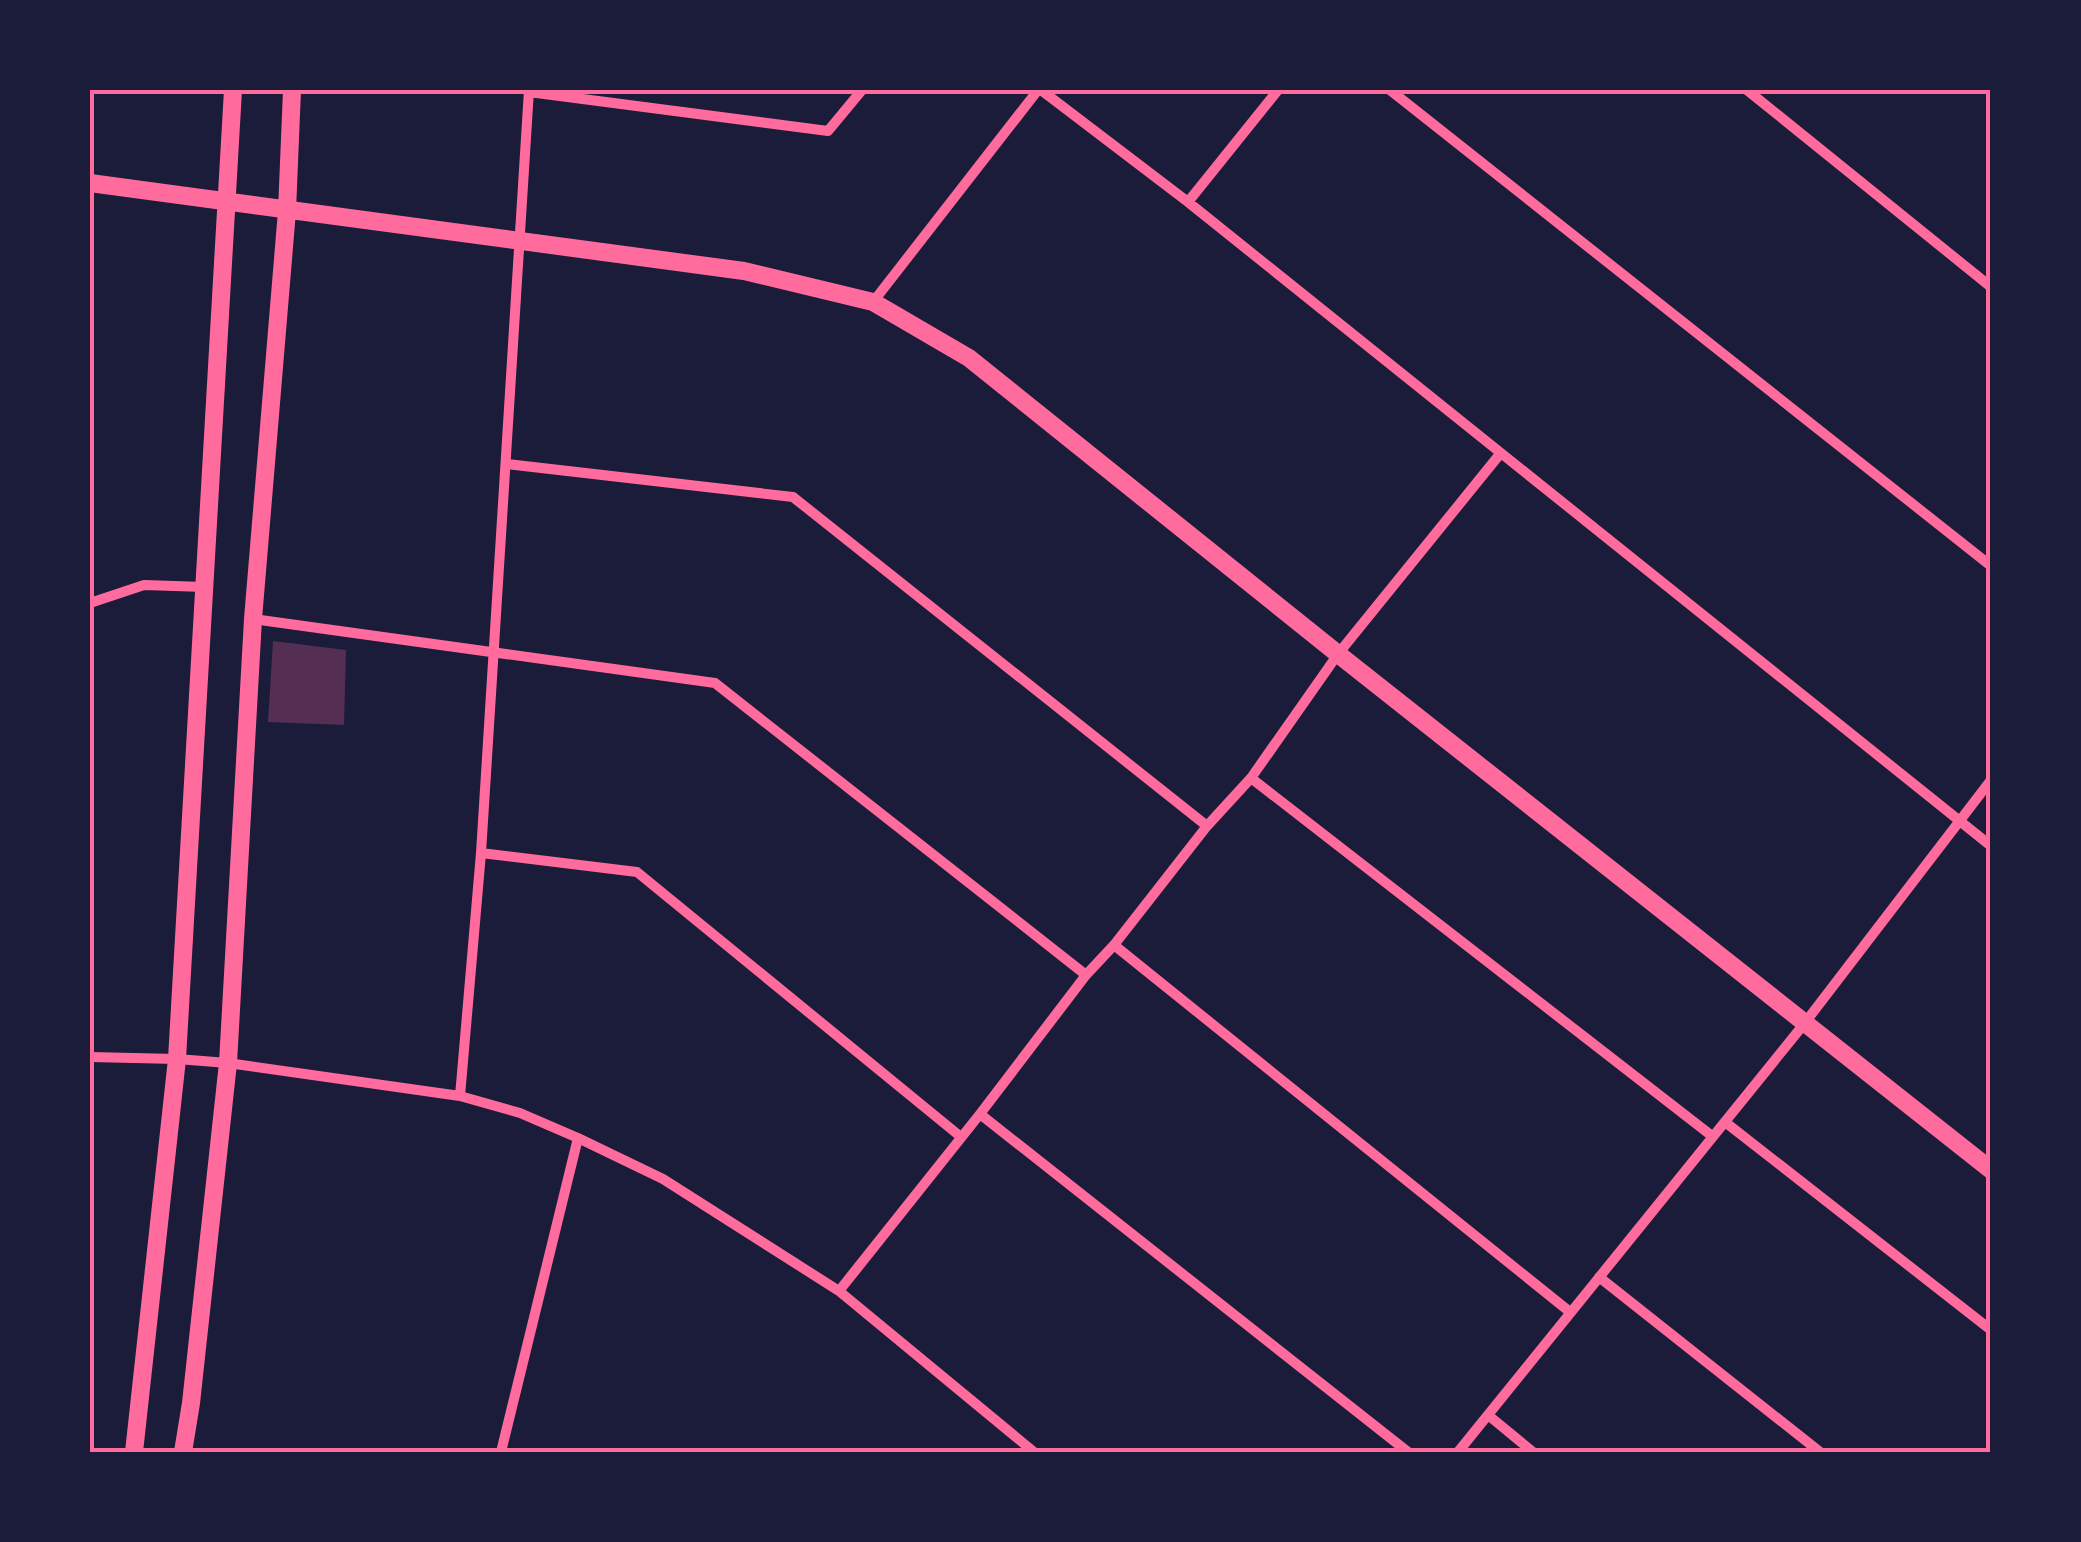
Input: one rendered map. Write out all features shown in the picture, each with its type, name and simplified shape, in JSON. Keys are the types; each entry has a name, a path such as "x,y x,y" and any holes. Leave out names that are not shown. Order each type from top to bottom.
{"street":[{"path":"134,1452 178,1059 234,90"},
{"path":"183,1452 228,1063 253,619 292,90"},
{"path":"460,1096 507,464 529,91 828,130 862,90"},
{"path":"873,302 1040,90 1188,202 1991,846"},
{"path":"1188,202 1278,90"},
{"path":"1390,90 1991,566"},
{"path":"1747,90 1991,287"},
{"path":"90,183 744,271 873,302 968,358 1991,1170"},
{"path":"840,1291 1086,975 1251,778 1338,654 1500,454"},
{"path":"507,464 793,496 1207,826"},
{"path":"90,603 144,585 206,588"},
{"path":"253,619 715,682 1086,975"},
{"path":"1251,778 1712,1136"},
{"path":"1458,1452 1804,1024 1991,780"},
{"path":"480,852 637,872 962,1137"},
{"path":"1114,945 1570,1312"},
{"path":"90,1057 228,1063 460,1096 520,1113 662,1179 840,1291 1034,1452"},
{"path":"980,1114 1408,1452"},
{"path":"1725,1122 1991,1330"},
{"path":"501,1452 578,1138"},
{"path":"1599,1277 1820,1452"},
{"path":"1488,1415 1533,1452"}],"building":[{"path":"273,641 346,650 344,725 268,722"}]}
